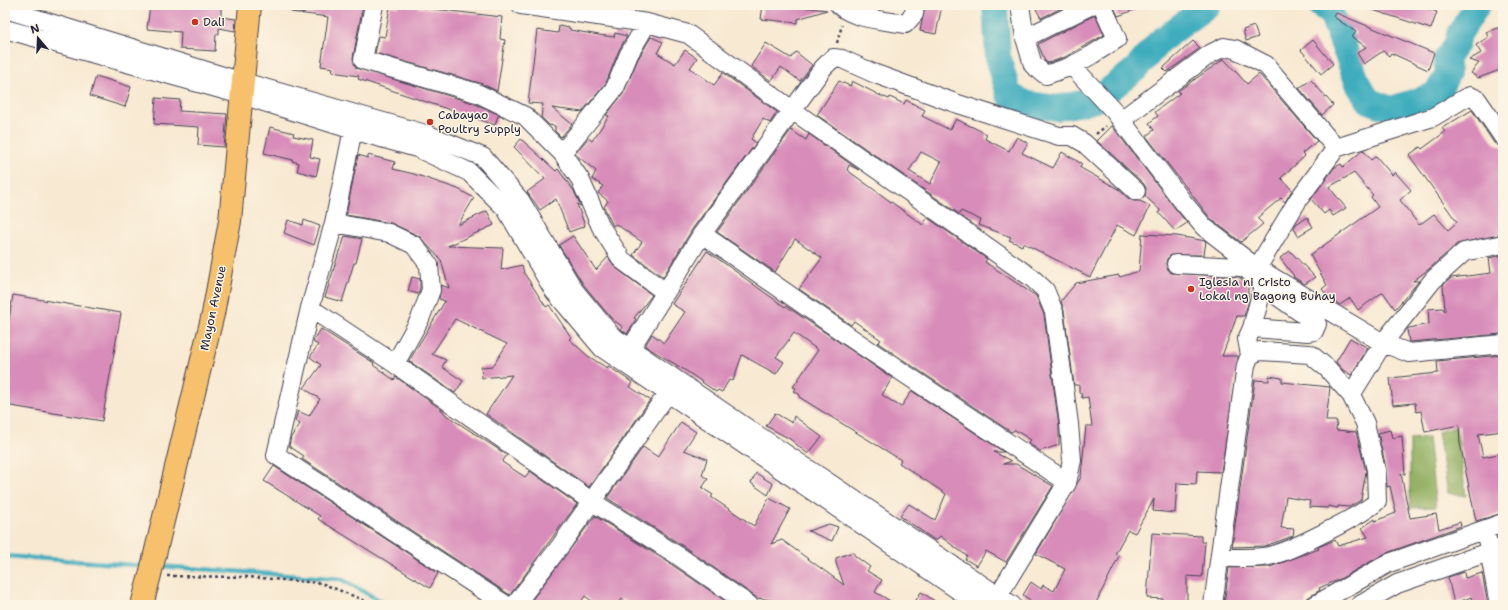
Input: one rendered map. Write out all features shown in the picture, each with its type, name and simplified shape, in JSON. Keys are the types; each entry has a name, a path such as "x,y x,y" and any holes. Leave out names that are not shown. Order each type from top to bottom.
{"main road":[{"name":"Mayon Avenue","path":"142,605 212,322 221,276 230,221 250,5"}],"street":[{"path":"374,5 362,60 477,93 525,116 562,153 580,179 601,227 622,260 665,292"},
{"path":"5,9 242,88 354,122 429,135 483,157 520,200 574,290 627,356 1001,602 1067,482 1072,460 1069,424 1054,312 1045,290 1026,273 792,110 688,34 647,23 521,5"},
{"path":"843,8 862,16 905,24 914,14 915,5"},
{"path":"1020,5 1025,38 1033,65 1046,76 1072,68 1117,38 1102,5"},
{"path":"1025,38 1092,5"},
{"path":"562,153 615,88 629,54 647,23"},
{"path":"5,29 242,88"},
{"path":"1118,116 1210,54 1224,47 1235,49 1266,65 1336,148"},
{"path":"627,356 702,234 822,68 833,58 842,59 873,73 955,103 1059,136 1072,136 1084,143 1136,192"},
{"path":"1072,68 1118,116 1183,202 1204,227 1258,276 1317,324"},
{"path":"1213,605 1221,558 1246,365 1250,355 1247,339 1252,328 1258,276 1298,200 1336,148 1433,117 1464,98 1470,96 1477,99 1503,137"},
{"path":"354,122 334,223 310,308 276,455 506,605"},
{"path":"334,223 388,233 414,245 429,266 431,290 420,319 395,364"},
{"path":"702,234 860,344 1067,482"},
{"path":"1351,394 1383,343 1433,280 1464,252 1503,244"},
{"path":"1176,264 1241,267 1322,307 1383,343 1409,353 1503,344"},
{"path":"1252,328 1307,332 1314,331 1322,307"},
{"path":"310,308 395,364 591,501 677,556 749,605"},
{"path":"1221,558 1272,556 1337,526 1372,506 1377,501 1376,470 1366,423 1351,394 1327,368 1310,354 1260,351 1250,355"},
{"path":"515,605 561,546 591,501 673,386"},
{"path":"673,386 980,605"},
{"path":"1315,605 1339,600 1389,563 1503,523"},
{"path":"1485,529 1496,549 1499,605"},
{"path":"1360,605 1397,584 1496,549"}],"path":[{"path":"833,58 843,8"},
{"path":"1084,143 1118,116"},
{"path":"150,575 200,578 247,577 321,583 376,605"}],"green space":[{"path":"1456,427 1466,496 1448,493 1438,432"},
{"path":"1428,438 1436,507 1410,508 1410,439"}],"building":[{"path":"150,5 207,5 221,7 221,17 236,19 235,31 219,28 219,34 216,34 215,51 180,49 181,32 147,29"},
{"path":"291,5 363,5 353,58 356,68 473,103 504,117 498,116 495,125 358,79 359,76 332,72 333,68 321,66 328,17 291,12"},
{"path":"399,5 502,17 500,39 505,40 497,91 480,83 375,53 379,36 385,37 390,6 399,7"},
{"path":"763,5 784,5 827,10 798,19 797,23 761,19"},
{"path":"925,5 942,5 936,34 920,31"},
{"path":"1045,5 1066,6 1041,18 1036,9"},
{"path":"1113,5 1145,5 1145,6 1118,16"},
{"path":"1365,5 1417,5 1437,12 1431,29 1364,7"},
{"path":"1336,13 1434,53 1428,70 1391,53 1389,56 1383,51 1364,64 1357,53 1366,47 1352,37 1356,32 1334,17"},
{"path":"1095,15 1104,35 1065,57 1048,63 1045,61 1038,44"},
{"path":"559,26 570,28 570,30 599,35 614,37 615,33 627,36 619,50 606,83 582,112 552,108 572,124 561,137 555,131 555,126 549,125 541,117 543,104 528,103 537,30 558,33"},
{"path":"1254,26 1258,37 1246,41 1243,30"},
{"path":"1503,26 1503,69 1478,78 1471,73 1479,63 1469,60 1481,53 1476,45 1488,37 1486,32"},
{"path":"651,37 663,42 657,53 675,64 685,50 697,58 690,68 714,85 723,73 777,112 770,123 763,119 751,139 756,143 693,228 663,277 633,255 642,242 616,224 613,226 604,207 608,201 598,193 603,186 592,179 596,171 575,154 588,138 592,141 609,116 606,115 623,94 638,59"},
{"path":"1313,40 1333,64 1321,74 1301,50"},
{"path":"1193,41 1200,48 1167,72 1163,68"},
{"path":"766,43 791,58 796,52 812,65 800,81 781,67 771,81 751,66"},
{"path":"1224,59 1247,84 1259,74 1317,141 1302,153 1305,156 1281,178 1292,190 1285,202 1281,198 1257,218 1263,224 1241,242 1211,219 1146,136 1154,130 1149,123 1158,116 1155,112 1180,93 1178,91"},
{"path":"96,76 131,87 125,107 90,96"},
{"path":"1311,80 1333,105 1322,115 1299,88"},
{"path":"839,81 850,86 852,81 889,99 890,97 904,104 906,100 925,110 922,116 950,130 956,119 987,134 985,139 1009,151 1017,137 1028,143 1022,153 1053,168 1062,152 1082,164 1079,167 1118,189 1129,199 1140,201 1150,206 1136,235 1117,225 1090,277 1023,243 1022,246 1009,240 1011,237 979,225 981,220 961,211 959,214 817,115","holes":["921,152 941,162 930,184 909,171"]},
{"path":"156,98 180,100 179,111 227,114 224,147 198,145 199,127 154,124"},
{"path":"1472,110 1494,143 1503,147 1503,234 1457,244 1413,281 1419,281 1395,309 1383,292 1358,310 1350,298 1340,305 1329,298 1322,289 1327,285 1310,255 1378,207 1371,197 1373,195 1354,173 1329,187 1346,208 1333,216 1329,210 1324,214 1311,199 1334,168 1341,164 1343,167 1363,150 1371,160 1376,156 1392,175 1395,172 1411,190 1400,200 1419,225 1434,214 1448,230 1457,222 1409,155 1420,147 1422,149 1445,132 1442,128"},
{"path":"1112,126 1187,223 1175,231 1159,213 1160,210 1145,196 1146,188 1143,183 1097,141"},
{"path":"270,127 294,133 293,136 313,140 310,157 320,159 316,176 297,171 299,163 292,161 293,160 264,153"},
{"path":"791,130 806,140 809,134 859,170 849,165 847,170 923,225 927,218 931,220 987,259 985,262 1036,296 1044,315 1059,426 1059,445 1040,451 1028,443 1031,440 1015,430 1011,432 878,343 881,340 854,321 851,325 799,289 822,258 795,239 775,272 717,232"},
{"path":"521,139 556,171 558,169 574,191 581,206 577,204 585,226 569,232 556,199 540,210 527,192 545,179 514,147"},
{"path":"358,155 368,158 368,155 395,162 393,169 414,174 458,189 474,198 458,225 487,211 494,225 448,246 503,248 501,270 522,265 524,273 546,307 549,305 571,337 569,339 588,356 607,368 608,366 633,383 630,387 650,400 589,487 486,414 512,375 482,378 481,367 493,366 507,344 455,319 432,354 446,360 442,367 463,381 455,393 409,361 445,301 439,299 441,285 449,288 441,260 419,236 391,223 346,215"},
{"path":"1307,217 1313,227 1298,236 1294,228 1296,224"},
{"path":"288,220 303,225 304,220 320,226 314,245 284,233"},
{"path":"1142,234 1177,236 1206,241 1204,255 1171,255 1167,259 1166,264 1171,273 1239,277 1248,285 1248,304 1244,316 1237,316 1222,356 1238,356 1238,358 1221,472 1197,471 1196,484 1177,483 1175,513 1153,511 1154,499 1135,533 1128,530 1115,554 1119,556 1095,605 1037,605 1023,595 1031,582 1041,589 1043,585 1054,591 1065,569 1036,554 1081,477 1086,426 1092,426 1088,397 1082,398 1081,393 1079,393 1079,385 1074,385 1064,311 1061,301 1076,283 1119,275 1120,277 1139,271"},
{"path":"345,236 362,239 356,263 354,263 342,302 325,297"},
{"path":"573,236 596,270 608,257 616,268 652,295 634,318 636,319 627,334 621,330 623,327 611,318 583,284 559,245"},
{"path":"707,251 785,307 786,306 892,378 882,395 901,407 912,391 1004,452 994,452 1011,461 1003,464 1016,464 1053,486 1006,562 986,551 977,566 965,559 967,556 940,536 936,541 900,516 909,504 935,520 946,494 899,463 901,460 799,397 800,395 794,391 796,388 793,387 818,350 794,333 776,357 784,362 776,374 742,355 733,381 729,380 722,392 718,390 716,392 688,372 645,346 652,334 664,343 685,312 672,304"},
{"path":"1290,251 1315,277 1305,284 1293,277 1294,276 1280,258"},
{"path":"1503,255 1503,334 1409,342 1407,329 1429,324 1428,309 1442,308 1445,311 1443,285 1451,278 1491,273 1489,258"},
{"path":"412,277 420,279 418,294 408,291"},
{"path":"13,295 121,313 102,421 5,405 5,343"},
{"path":"321,329 374,363 373,365 394,380 396,377 442,410 446,415 507,455 502,462 525,477 530,471 577,504 510,595 302,459 304,456 289,446 291,437 300,424 295,421 298,411 309,416 320,399 304,388 321,365 310,357 318,345 313,342"},
{"path":"1350,338 1368,348 1351,375 1343,370 1336,362"},
{"path":"1503,355 1503,430 1478,434 1483,457 1503,453 1503,513 1476,521 1460,443 1459,425 1425,432 1421,411 1416,412 1415,403 1393,405 1390,378 1438,373 1437,361"},
{"path":"1269,376 1282,378 1282,382 1330,387 1326,421 1337,421 1336,430 1356,432 1366,471 1361,500 1349,507 1338,506 1338,508 1328,506 1328,508 1309,507 1310,501 1286,497 1281,528 1294,529 1293,536 1265,546 1232,547 1255,380 1269,381"},
{"path":"775,413 792,423 794,416 822,437 808,454 790,439 766,426"},
{"path":"681,422 696,432 684,450 707,459 702,475 708,479 702,488 713,495 711,497 754,526 769,498 790,509 771,544 782,540 844,585 836,563 836,558 853,552 855,556 870,567 867,571 882,580 875,592 897,605 769,605 772,600 757,598 683,546 607,498 643,447 658,457"},
{"path":"1390,430 1392,438 1402,436 1405,474 1401,474 1410,518 1436,514 1439,529 1460,522 1461,526 1384,554 1340,579 1319,588 1320,590 1306,599 1305,605 1224,605 1229,568 1270,567 1319,549 1318,547 1335,540 1338,546 1368,537 1362,528 1375,519 1375,521 1396,513 1390,486 1387,487 1386,468 1378,433"},
{"path":"274,466 438,573 430,588 318,519 320,516 264,481"},
{"path":"756,473 773,484 768,495 751,483"},
{"path":"595,516 671,564 731,605 631,605 622,599 617,605 597,605 585,596 579,605 528,605"},
{"path":"829,524 838,527 832,541 808,531"},
{"path":"1152,533 1201,536 1201,542 1205,542 1202,577 1187,576 1187,605 1162,605 1163,599 1147,598"},
{"path":"1464,572 1465,578 1482,573 1488,605 1473,605 1471,597 1454,604 1448,577"},
{"path":"921,592 941,605 913,605"}],"waterway":[{"path":"995,5 998,57 1009,95 1028,104 1057,108 1096,100 1136,69 1159,42 1208,5"},
{"path":"1320,5 1331,13 1359,86 1369,101 1391,109 1434,95 1448,73 1446,59 1457,43 1459,34 1478,5"},
{"path":"5,556 147,566"},
{"path":"158,566 341,579 388,605"}],"place":[{"name":"Dali","path":"195,22"},
{"name":"Cabayao Poultry Supply","path":"430,122"},
{"name":"Iglesia ni Cristo Lokal ng Bagong Buhay","path":"1191,289"}]}
